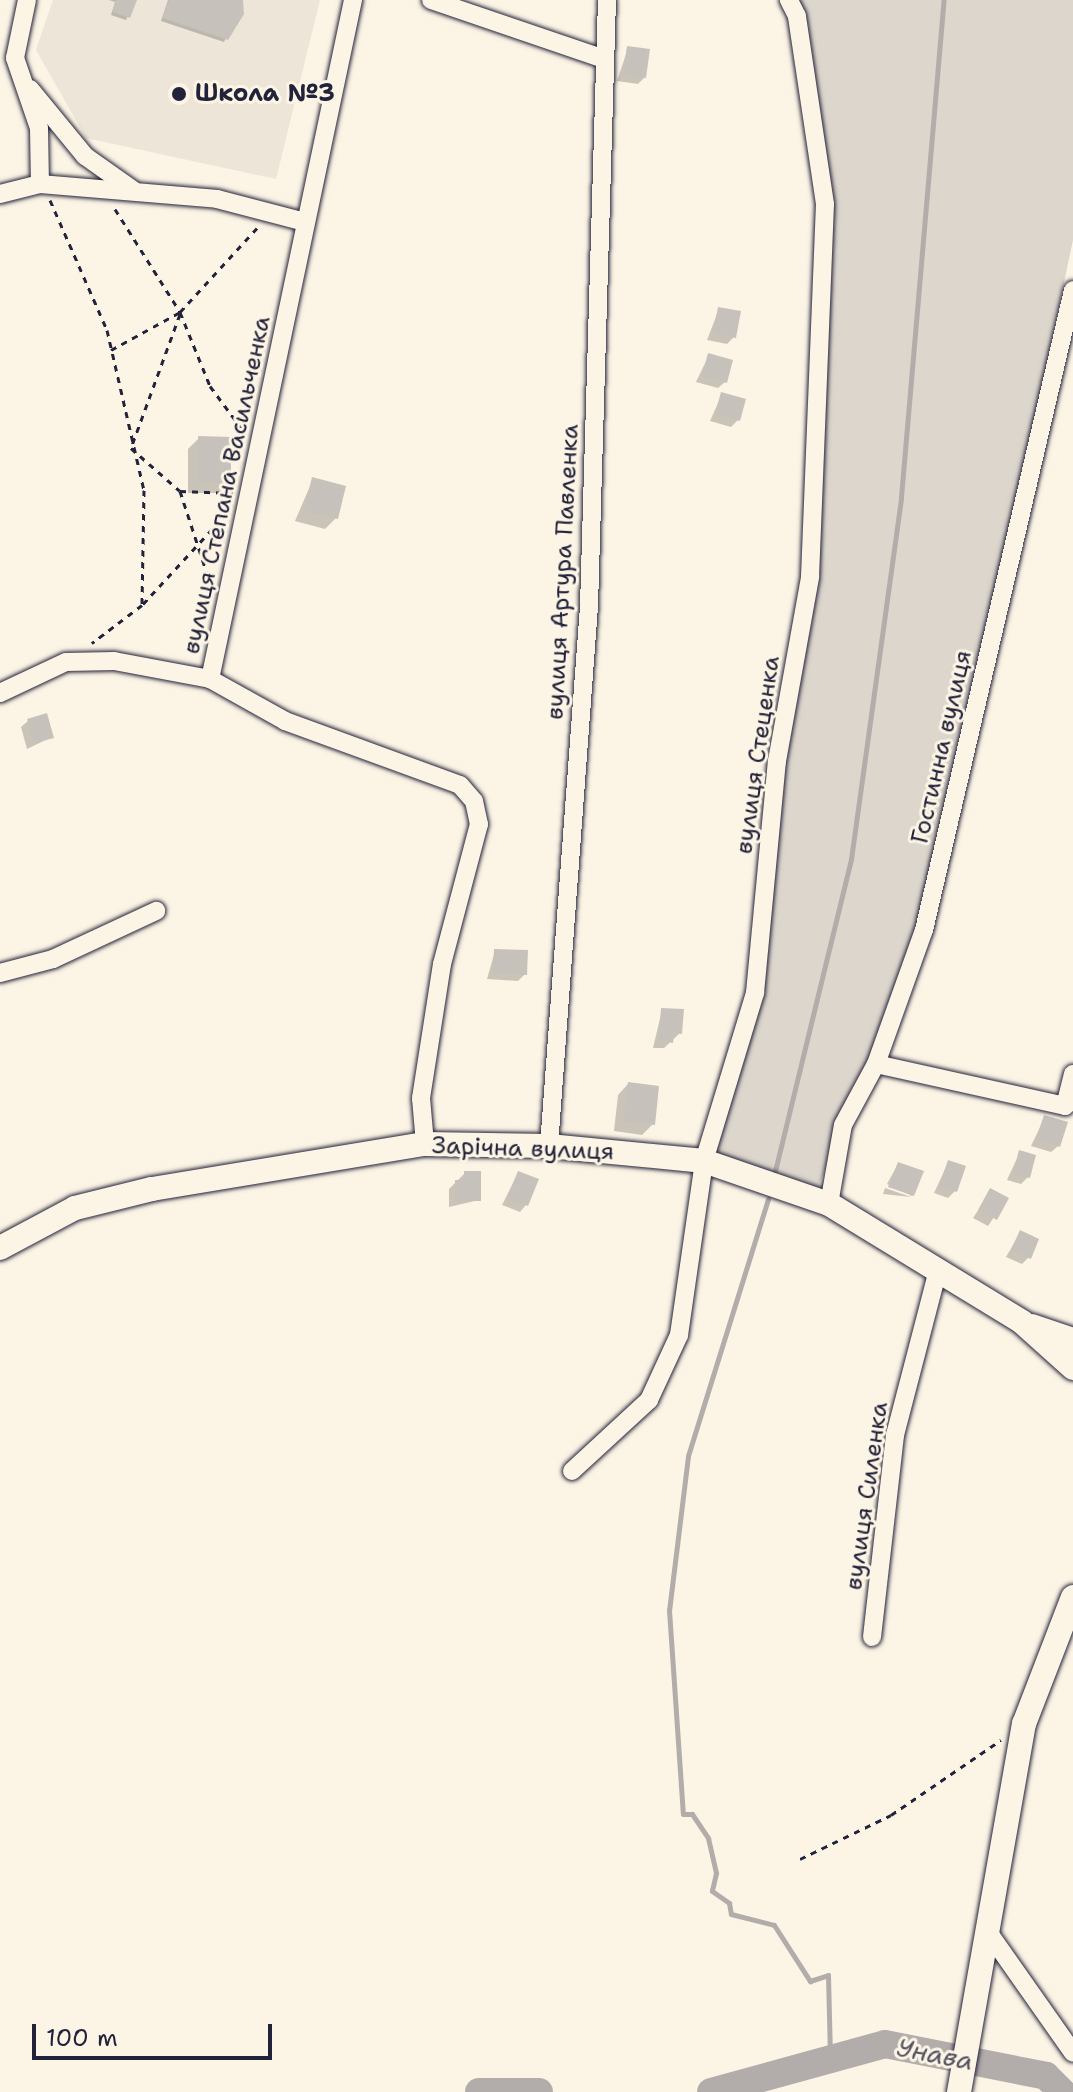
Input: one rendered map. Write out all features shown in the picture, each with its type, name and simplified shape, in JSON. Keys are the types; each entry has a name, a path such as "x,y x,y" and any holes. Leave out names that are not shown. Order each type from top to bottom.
{"street":[{"path":"27,0 15,58 39,128 40,184"},
{"name":"вулиця Степана Васильченка","path":"353,0 210,679 285,721 460,785 474,801 479,824 442,964 421,1098 425,1144"},
{"path":"431,0 604,59"},
{"name":"вулиця Артура Павленка","path":"549,1146 589,606 607,0"},
{"name":"вулиця Стеценка","path":"572,1471 649,1400 679,1335 704,1161 755,993 777,761 810,577 825,204 797,16 789,0"},
{"path":"22,79 85,156 135,192"},
{"path":"0,194 40,184 135,192 270,213 305,222"},
{"name":"Гостинна вулиця","path":"829,1204 843,1125 876,1064 924,930 1073,290"},
{"path":"0,693 66,662 114,661 210,679"},
{"path":"0,973 53,959 156,911"},
{"path":"876,1064 1065,1106 1073,1074"},
{"name":"Зарічна вулиця","path":"0,1248 75,1208 152,1189 425,1144 549,1146 704,1161 829,1204 1022,1322 1073,1368"},
{"name":"вулиця Силенка","path":"872,1637 895,1435 938,1270"},
{"name":"Зарічна вулиця","path":"1022,1322 1073,1340"},
{"path":"959,2092 1024,1724 1073,1599"},
{"path":"986,1929 1073,2053"}],"path":[{"path":"40,184 64,221 111,350 131,448 144,490 142,605"},
{"path":"103,190 180,312 210,386 260,452"},
{"path":"111,350 180,312 270,213"},
{"path":"131,448 180,312"},
{"path":"131,448 180,491 203,545 212,590"},
{"path":"66,662 142,605 203,545 241,494 180,491"},
{"path":"800,1859 891,1815 1024,1724"}],"shaded area":[{"name":"Школа №3","path":"53,0 320,0 276,179 86,138 36,50"},
{"path":"789,0 1073,0 1073,240 952,809 924,930 813,1199 704,1161 755,993 810,577 825,204"}],"building":[{"path":"116,0 137,0 130,18 112,12"},
{"path":"169,0 243,0 244,14 228,40 162,18"},
{"path":"627,46 650,49 646,78 623,75"},
{"path":"718,307 741,311 736,338 713,333"},
{"path":"708,353 733,360 727,383 702,376"},
{"path":"721,392 746,399 740,421 715,414"},
{"path":"198,436 231,437 231,483 198,483"},
{"path":"312,477 346,486 338,519 304,511"},
{"path":"47,713 54,738 34,743 27,719"},
{"path":"494,949 528,950 527,975 493,973"},
{"path":"661,1008 684,1009 682,1034 674,1033 673,1043 659,1041"},
{"path":"628,1082 659,1086 655,1125 623,1121"},
{"path":"1044,1115 1068,1122 1060,1147 1036,1139"},
{"path":"1019,1150 1036,1155 1030,1178 1013,1174"},
{"path":"948,1160 966,1166 957,1192 939,1186"},
{"path":"898,1162 924,1171 914,1196 888,1187"},
{"path":"464,1171 481,1171 481,1201 455,1201 455,1180 464,1180"},
{"path":"518,1171 539,1179 528,1206 507,1198"},
{"path":"990,1188 1009,1198 997,1220 978,1210"},
{"path":"1020,1230 1039,1239 1031,1259 1011,1250"}],"waterway":[{"path":"775,1171 851,859 901,497 944,0"},
{"path":"768,1199 688,1456 669,1610 683,1814 692,1814 708,1838 716,1873 712,1891 729,1903 731,1914 774,1925 810,1981 828,1975 830,2058"},
{"name":"Унава","path":"711,2092 885,2044 1046,2076 1062,2092"},
{"name":"Унава","path":"479,2092 539,2092"}],"place":[{"name":"Школа №3","path":"179,94"}]}
